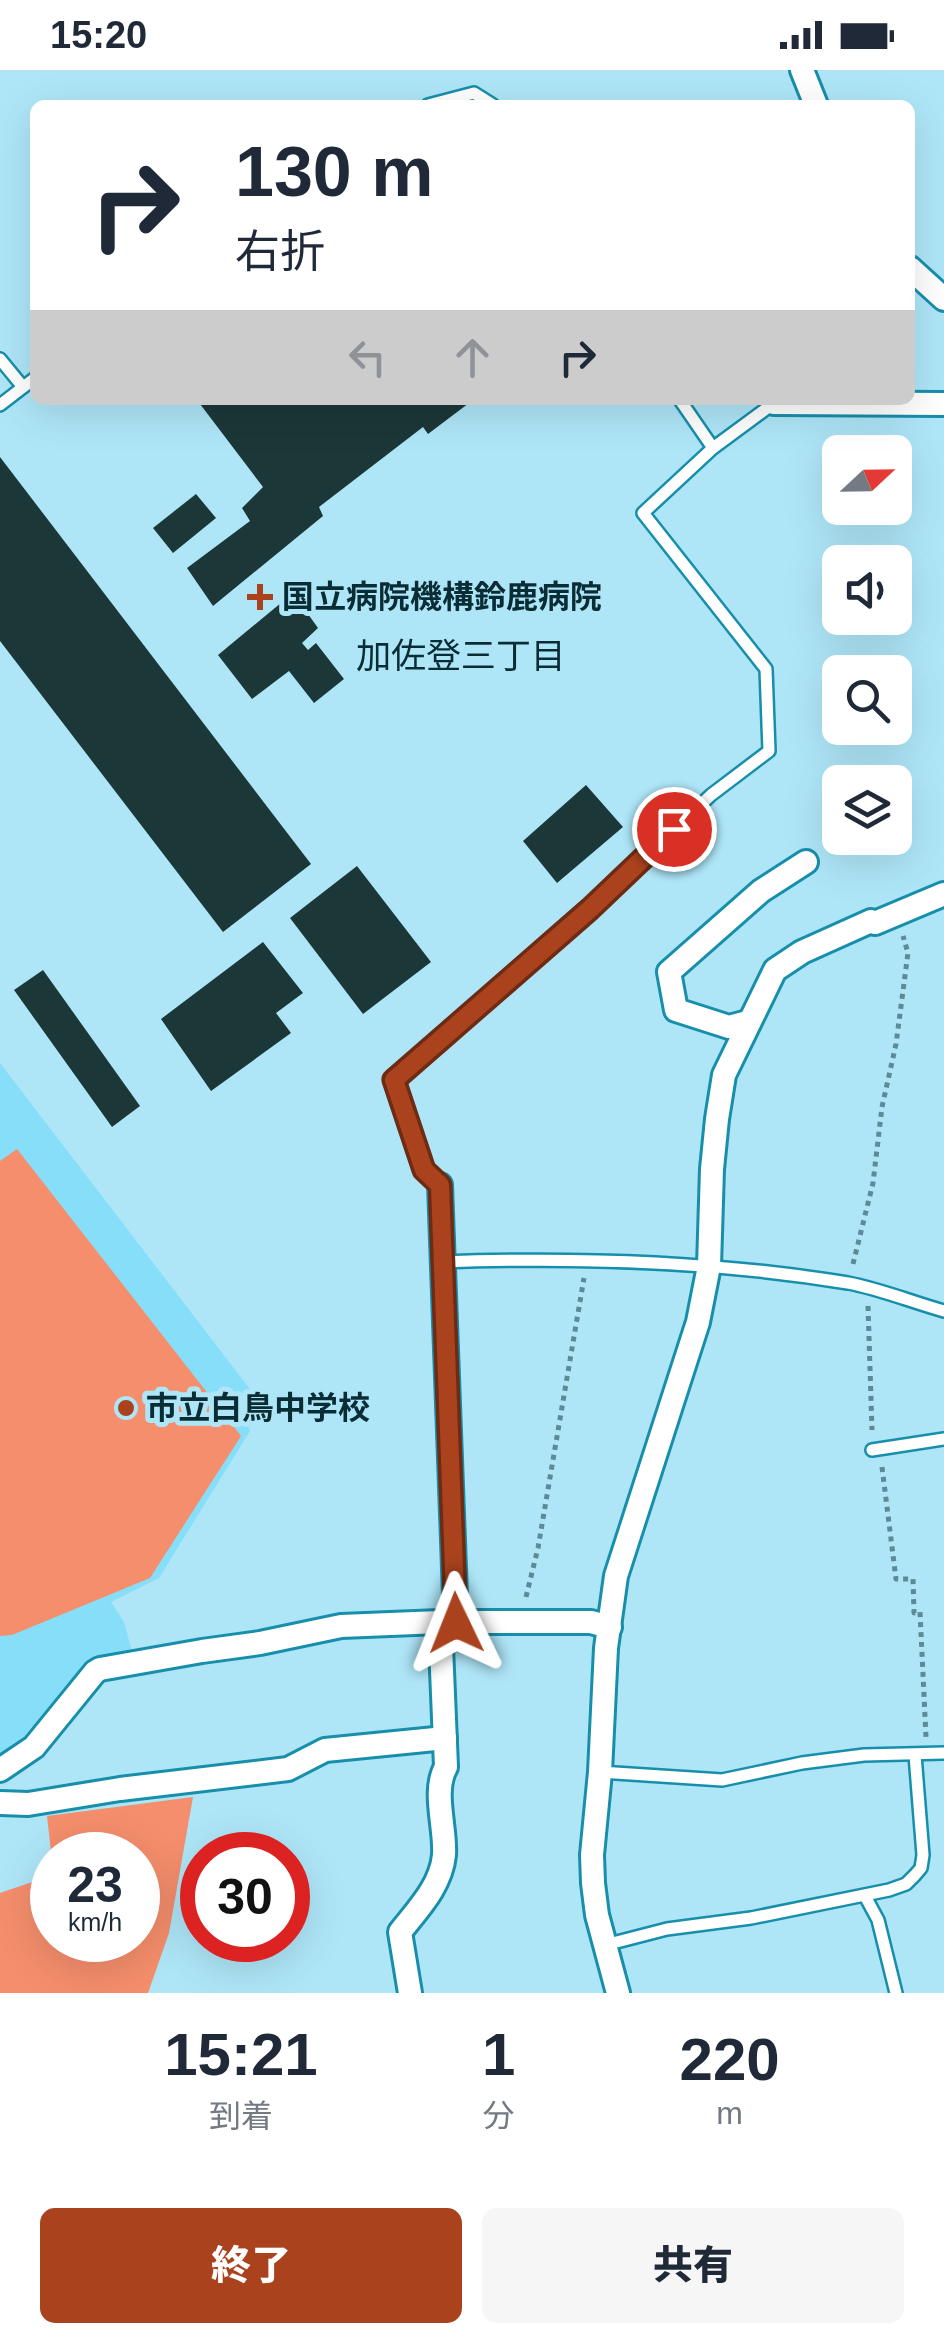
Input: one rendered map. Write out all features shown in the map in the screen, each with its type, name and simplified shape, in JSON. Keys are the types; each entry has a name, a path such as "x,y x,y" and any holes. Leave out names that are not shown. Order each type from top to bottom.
{"street":[{"path":"802,70 814,100"},
{"path":"915,273 944,299"},
{"path":"915,404 944,404"},
{"path":"748,1022 729,1027 676,1010 669,972 761,891 806,862"},
{"path":"618,1993 597,1915 592,1869 606,1648 616,1576 698,1322 709,1266 716,1118 724,1075 775,970 802,952 944,894"},
{"path":"410,1993 400,1932 430,1894 444,1860 440,1791 446,1767 448,1622 440,1185"},
{"path":"0,1770 34,1747 100,1669 341,1626 591,1622 610,1627"},
{"path":"0,1803 28,1804 288,1768 325,1750 445,1738"}],"lane":[{"path":"447,100 474,93 485,100"},
{"path":"0,359 23,387"},
{"path":"0,405 30,382"},
{"path":"683,405 713,448"},
{"path":"440,1185 424,1170 394,1080 590,909 711,796 769,751 766,669 643,514 713,448 771,405"},
{"path":"442,1262 536,1258 709,1266 852,1284 944,1311"},
{"path":"876,1449 944,1439"},
{"path":"600,1772 722,1780 864,1755 944,1754"},
{"path":"605,1945 667,1928 751,1918 906,1884 921,1868 923,1855 921,1755"},
{"path":"865,1896 878,1920 896,1993"}],"path":[{"path":"852,1284 852,1269 873,1184 908,953 896,914"},
{"path":"520,1622 538,1548 587,1260"},
{"path":"867,1288 876,1449 896,1578 913,1579 914,1612 920,1612 921,1755"}],"shaded area":[{"name":"市立白鳥中学校","path":"0,1063 259,1401 244,1415 250,1431 159,1578 111,1602 124,1622 133,1655 0,1759"},
{"name":"市立白鳥中学校","path":"17,1149 241,1436 150,1578 12,1635 0,1636 0,1161"},
{"path":"193,1797 187,1832 180,1832 180,1871 169,1933 160,1959 160,1832 49,1832 47,1816"},
{"path":"30,1883 30,1962 159,1962 148,1993 0,1993 0,1893"}],"building":[{"path":"201,405 466,405 428,434 423,427 319,507 323,516 213,606 187,568 250,521 242,508 263,487"},
{"path":"0,457 311,864 223,932 0,641"},
{"path":"196,494 216,518 173,553 153,528"},
{"path":"293,593 318,628 302,643 308,650 316,643 344,679 314,703 289,671 252,699 218,655"},
{"path":"586,785 623,827 557,883 523,841"},
{"path":"357,866 431,962 363,1014 290,918"},
{"path":"263,942 303,993 276,1013 291,1033 211,1091 161,1019"},
{"path":"43,970 140,1106 112,1127 14,990"}],"place":[{"name":"国立病院機構鈴鹿病院","path":"260,597"},
{"name":"市立白鳥中学校","path":"126,1408"}],"district":[{"name":"加佐登三丁目","path":"461,655"}],"route":[{"path":"456,1623 440,1185 424,1170 394,1080 590,909 674,829"}]}
